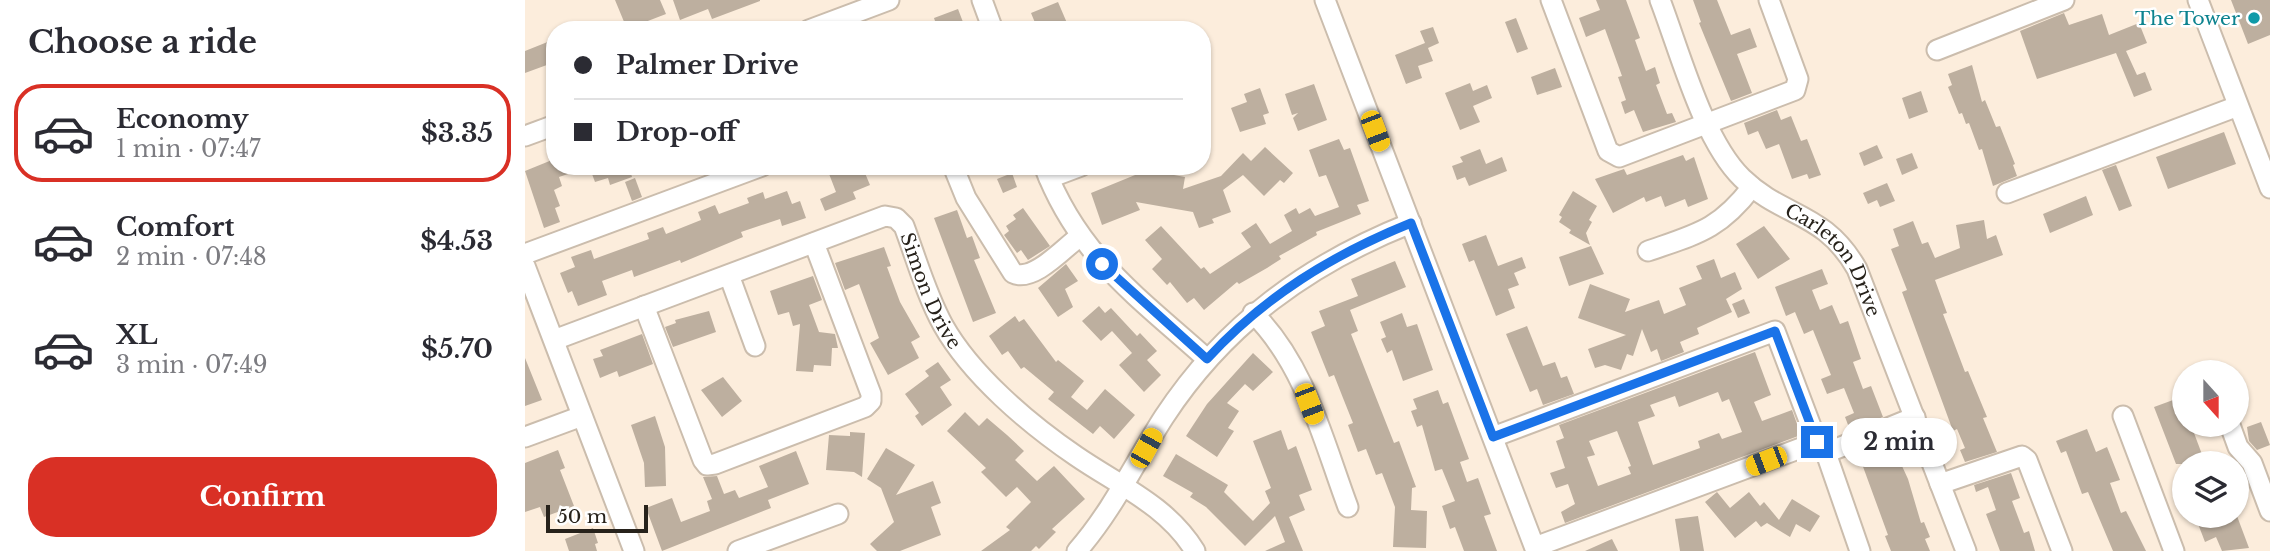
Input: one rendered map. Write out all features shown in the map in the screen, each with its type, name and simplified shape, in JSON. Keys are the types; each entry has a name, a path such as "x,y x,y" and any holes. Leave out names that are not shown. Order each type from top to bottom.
{"street":[{"path":"833,21 889,0"},
{"path":"982,0 990,21"},
{"path":"1325,0 1536,549 1817,442 1775,331 1493,437"},
{"path":"1551,0 1611,154 1623,155 1798,87 1798,79 1769,0"},
{"name":"Carleton Drive","path":"1660,0 1707,124 1723,155 1752,187 1811,219 1835,238 1847,252 1861,278 1966,551"},
{"path":"1937,50 2064,0"},
{"path":"2198,0 2270,188"},
{"path":"2007,193 2238,106"},
{"path":"525,136 546,128"},
{"path":"525,254 738,175"},
{"path":"957,175 966,198 1013,273 1019,276 1032,272 1079,237"},
{"path":"1048,175 1079,237 1107,270 1207,359"},
{"path":"1648,251 1717,225 1732,213 1752,187"},
{"name":"Simon Drive","path":"554,340 885,216 901,220 937,313 963,352 1008,401 1041,429 1124,486"},
{"path":"1077,551 1124,486 1163,418 1207,359 1253,313 1329,261 1411,223"},
{"path":"644,306 703,460 708,465 715,464 865,407 871,401 871,394 814,243"},
{"path":"525,266 634,551"},
{"path":"729,275 755,346"},
{"path":"1253,313 1276,337 1289,357 1348,507"},
{"path":"525,437 582,415"},
{"path":"2123,415 2174,551"},
{"path":"1860,551 1826,453 1915,417"},
{"path":"2235,438 2238,447 2252,463 2270,510"},
{"path":"1940,484 2022,456 2027,460 2062,551"},
{"path":"1124,486 1171,519 1195,551"},
{"path":"738,551 838,514"}],"building":[{"path":"615,0 660,0 666,14 648,21 624,21"},
{"path":"673,0 760,1 712,19 708,9 680,20"},
{"path":"1596,0 1626,0 1640,38 1635,40 1646,71 1655,67 1660,83 1656,85 1667,114 1672,113 1676,122 1643,132 1634,110 1625,114 1621,102 1626,100 1618,77 1622,76 1605,29 1586,37 1579,18 1600,10"},
{"path":"1693,0 1717,0 1731,35 1750,28 1757,47 1737,54 1752,93 1731,101 1699,23 1701,22"},
{"name":"The Tower","path":"2231,0 2270,0 2270,35 2248,44"},
{"path":"1058,2 1066,21 1034,21 1031,13"},
{"path":"958,9 963,21 935,21 934,18"},
{"path":"2064,13 2069,25 2102,14 2109,35 2139,23 2147,43 2126,51 2137,75 2145,72 2152,90 2134,97 2116,53 2037,79 2020,31"},
{"path":"1516,18 1528,49 1517,53 1505,22"},
{"path":"1433,27 1439,43 1428,48 1433,61 1418,66 1422,78 1406,84 1395,55 1425,43 1420,31"},
{"path":"546,43 546,65 525,73 525,51"},
{"path":"1972,65 1982,102 1985,100 1996,127 2000,126 2015,164 2013,165 2017,176 1993,186 1982,149 1979,150 1969,123 1966,124 1962,113 1959,114 1948,87 1952,85 1948,74"},
{"path":"1555,68 1562,87 1537,95 1531,77"},
{"path":"1470,83 1473,91 1487,85 1492,98 1473,106 1480,122 1460,130 1445,93"},
{"path":"1314,84 1327,120 1298,131 1293,118 1298,113 1292,115 1285,94"},
{"path":"1260,88 1269,113 1263,115 1266,124 1240,132 1231,108 1247,102 1244,94"},
{"path":"1921,91 1928,112 1909,119 1902,98"},
{"path":"1777,110 1781,120 1791,116 1801,141 1807,139 1821,175 1809,179 1807,174 1792,179 1779,144 1766,149 1758,131 1748,135 1744,123"},
{"path":"2224,132 2236,164 2168,189 2156,157"},
{"path":"1339,139 1344,150 1350,148 1369,201 1357,205 1361,214 1316,232 1317,235 1279,256 1281,259 1267,268 1239,284 1237,282 1204,310 1194,298 1187,303 1170,282 1167,285 1152,269 1162,259 1145,240 1161,226 1201,269 1204,267 1210,274 1251,247 1241,233 1256,223 1270,244 1292,231 1284,215 1296,208 1299,214 1310,208 1315,216 1339,207 1326,175 1319,177 1309,150"},
{"path":"1877,145 1883,158 1864,166 1859,153"},
{"path":"1265,147 1293,173 1284,183 1280,180 1264,196 1243,175 1223,190 1231,212 1212,219 1214,223 1199,228 1193,212 1136,202 1140,210 1102,225 1091,193 1135,175 1185,177 1183,189 1221,176 1243,153 1251,161"},
{"path":"1480,149 1486,164 1502,157 1507,171 1469,186 1465,177 1457,180 1452,166 1463,162 1460,157"},
{"path":"1912,153 1918,168 1902,175 1896,159"},
{"path":"1683,155 1686,161 1694,157 1708,199 1688,207 1685,199 1665,207 1661,196 1646,202 1644,197 1613,213 1595,179 1624,169 1627,175"},
{"path":"546,162 546,175 565,175 559,177 562,186 554,190 560,206 555,208 560,222 544,228 525,171"},
{"path":"2116,165 2132,206 2119,211 2102,170"},
{"path":"592,175 632,177 610,185 608,178 595,182"},
{"path":"829,175 866,175 870,185 853,192 856,199 825,211 820,199 836,192"},
{"path":"1013,175 1017,187 1003,193 997,179"},
{"path":"635,178 642,197 632,201 625,182"},
{"path":"1887,183 1895,201 1880,207 1877,200 1868,204 1863,193"},
{"path":"787,191 792,204 800,201 806,218 782,226 780,219 741,232 743,237 681,263 680,260 634,277 632,270 602,281 607,295 578,306 572,291 568,293 560,273 575,267 571,257 591,250 594,259 649,239 647,233 663,227 666,234 701,220 698,212 715,205 719,214 749,203 747,198 763,192 765,199"},
{"path":"1573,191 1597,206 1589,220 1592,222 1586,233 1590,245 1569,233 1571,230 1559,222 1562,217 1559,215"},
{"path":"2086,196 2093,215 2050,233 2043,214"},
{"path":"1023,208 1050,246 1028,260 1021,250 1017,253 1004,235 1009,231 1006,226 1016,219 1013,215"},
{"path":"957,210 967,238 972,236 980,258 974,260 996,313 973,322 934,218"},
{"path":"1984,220 1987,239 1996,235 2003,255 1935,280 1947,313 1943,314 1965,372 1968,371 1987,417 1983,418 1997,452 1965,462 1960,450 1965,448 1957,429 1953,431 1902,292 1907,290 1891,249 1899,246 1893,229 1913,221 1922,244 1928,242 1935,258 1960,248 1956,225"},
{"path":"1764,226 1790,259 1758,279 1736,244"},
{"path":"1486,235 1498,266 1522,257 1526,268 1514,273 1519,285 1508,289 1515,308 1496,316 1474,260 1469,262 1462,244"},
{"path":"1591,246 1604,274 1569,286 1559,257"},
{"path":"884,247 891,266 887,267 900,302 920,337 911,342 919,358 888,375 870,343 879,338 859,284 845,290 835,263"},
{"path":"1714,259 1721,278 1735,272 1742,289 1726,299 1732,312 1697,328 1699,334 1680,342 1684,352 1661,361 1657,349 1651,352 1642,329 1633,356 1627,354 1621,370 1605,365 1595,368 1588,349 1626,335 1578,318 1590,284 1630,299 1625,312 1659,300 1664,314 1686,305 1679,288 1702,279 1696,266"},
{"path":"1395,261 1406,287 1350,310 1358,331 1351,334 1394,443 1399,441 1416,487 1412,488 1411,510 1427,511 1426,548 1393,547 1395,507 1382,473 1376,475 1366,449 1358,452 1348,425 1353,423 1334,375 1329,377 1311,332 1325,326 1319,311 1358,296 1351,279"},
{"path":"1066,264 1078,281 1065,289 1073,307 1058,317 1038,288"},
{"path":"1822,269 1828,284 1812,290 1820,310 1832,305 1840,324 1848,321 1861,359 1853,362 1863,389 1871,386 1883,417 1850,430 1845,417 1854,413 1844,388 1827,394 1821,379 1831,375 1813,330 1804,334 1795,312 1786,316 1775,287"},
{"path":"813,276 822,300 809,305 819,332 835,334 838,348 832,348 831,366 814,365 813,372 796,371 800,324 793,326 789,312 778,315 770,291"},
{"path":"1744,299 1750,313 1738,318 1732,304"},
{"path":"1099,306 1105,313 1111,308 1137,336 1140,333 1157,351 1147,360 1161,375 1144,392 1119,365 1132,353 1112,331 1101,341 1082,321"},
{"path":"709,311 716,332 673,347 665,327 676,323 675,320"},
{"path":"1402,313 1407,327 1417,324 1433,370 1403,381 1392,350 1387,353 1381,339 1386,337 1380,322"},
{"path":"1015,316 1019,322 1024,319 1056,362 1058,360 1084,381 1071,397 1087,410 1105,389 1135,415 1114,439 1100,426 1093,434 1048,399 1054,392 1024,367 1021,369 1008,351 1002,355 989,336"},
{"path":"1527,326 1543,366 1555,362 1561,378 1567,376 1574,394 1543,405 1537,389 1530,392 1506,334"},
{"path":"642,334 653,364 619,377 617,371 600,378 593,359 603,356 600,350"},
{"path":"1755,352 1771,395 1754,402 1762,421 1792,410 1801,435 1565,523 1561,512 1575,504 1568,484 1556,488 1550,473 1565,468 1556,441 1564,438 1559,425","holes":["1718,392 1722,402 1729,399 1742,432 1722,439 1719,433 1698,441 1700,448 1653,465 1638,422 1655,416 1650,405 1675,396 1679,407","1617,431 1631,466 1628,467 1631,474 1598,486 1587,457 1595,455 1589,441"]},
{"path":"1253,353 1273,372 1253,391 1245,384 1227,403 1239,411 1228,428 1234,431 1217,457 1186,436 1207,404"},
{"path":"525,358 542,400 525,406"},
{"path":"938,362 951,380 940,387 952,405 922,426 915,416 919,413 905,394 929,376 925,371"},
{"path":"723,377 742,401 722,417 701,390"},
{"path":"1438,390 1443,404 1448,402 1469,459 1460,462 1467,482 1478,478 1491,514 1484,516 1497,551 1464,551 1455,527 1450,529 1442,506 1455,501 1442,469 1435,471 1422,425 1417,427 1411,411 1417,409 1413,399"},
{"path":"2172,400 2172,438 2196,438 2201,451 2172,451 2172,454 2154,407"},
{"path":"965,412 979,426 987,418 1024,451 1015,460 1037,481 1054,466 1085,499 1052,529 1056,532 1039,549 1036,546 1031,551 981,551 1010,530 1006,527 1031,502 1017,487 1006,497 981,472 986,468 947,431"},
{"path":"655,416 665,447 666,486 645,487 644,463 631,425"},
{"path":"2261,422 2270,445 2257,450 2249,441 2249,426"},
{"path":"2087,429 2096,452 2107,447 2120,480 2110,483 2121,513 2126,511 2146,551 2113,551 2088,492 2082,494 2066,451 2061,453 2056,441"},
{"path":"1281,430 1288,450 1296,446 1312,490 1299,495 1305,510 1289,517 1303,551 1265,551 1285,542 1275,516 1245,546 1206,507 1190,497 1193,493 1163,476 1176,454 1228,485 1224,492 1253,521 1270,503 1265,491 1271,488 1253,441"},
{"path":"850,432 865,433 862,477 854,472 826,470 829,435 850,436"},
{"path":"1890,440 1908,479 1921,523 1924,522 1930,537 1925,539 1930,551 1891,551 1885,536 1888,535 1858,453"},
{"path":"886,448 915,465 896,495 933,481 941,503 931,507 941,535 900,551 877,551 870,544 894,522 881,488 867,479"},
{"path":"558,450 565,468 560,470 574,506 544,517 540,507 525,512 525,463"},
{"path":"796,451 809,484 768,500 771,508 662,551 646,508 672,498 681,522 710,511 707,501 712,499 703,477 717,476 724,494 735,490 739,498 768,487 759,466"},
{"path":"2011,473 2020,498 2012,501 2024,533 2029,531 2035,551 2000,551 1986,514 1996,510 1988,487 1976,492 1974,485"},
{"path":"1717,492 1730,508 1749,492 1760,506 1764,502 1779,520 1792,499 1820,516 1810,532 1796,524 1790,537 1767,523 1761,527 1756,521 1735,538 1705,502"},
{"path":"1698,516 1704,551 1680,551 1675,519"},
{"path":"593,528 598,543 595,544 597,551 569,551 565,539"},
{"path":"2200,528 2242,528 2249,548 2222,551 2216,537 2205,542"},
{"path":"1612,539 1618,551 1585,551"}],"place":[{"name":"The Tower","path":"2254,18"}],"route":[{"path":"1102,264 1207,359 1253,313 1282,290 1344,252 1411,223 1493,437 1775,331 1817,442"}]}
